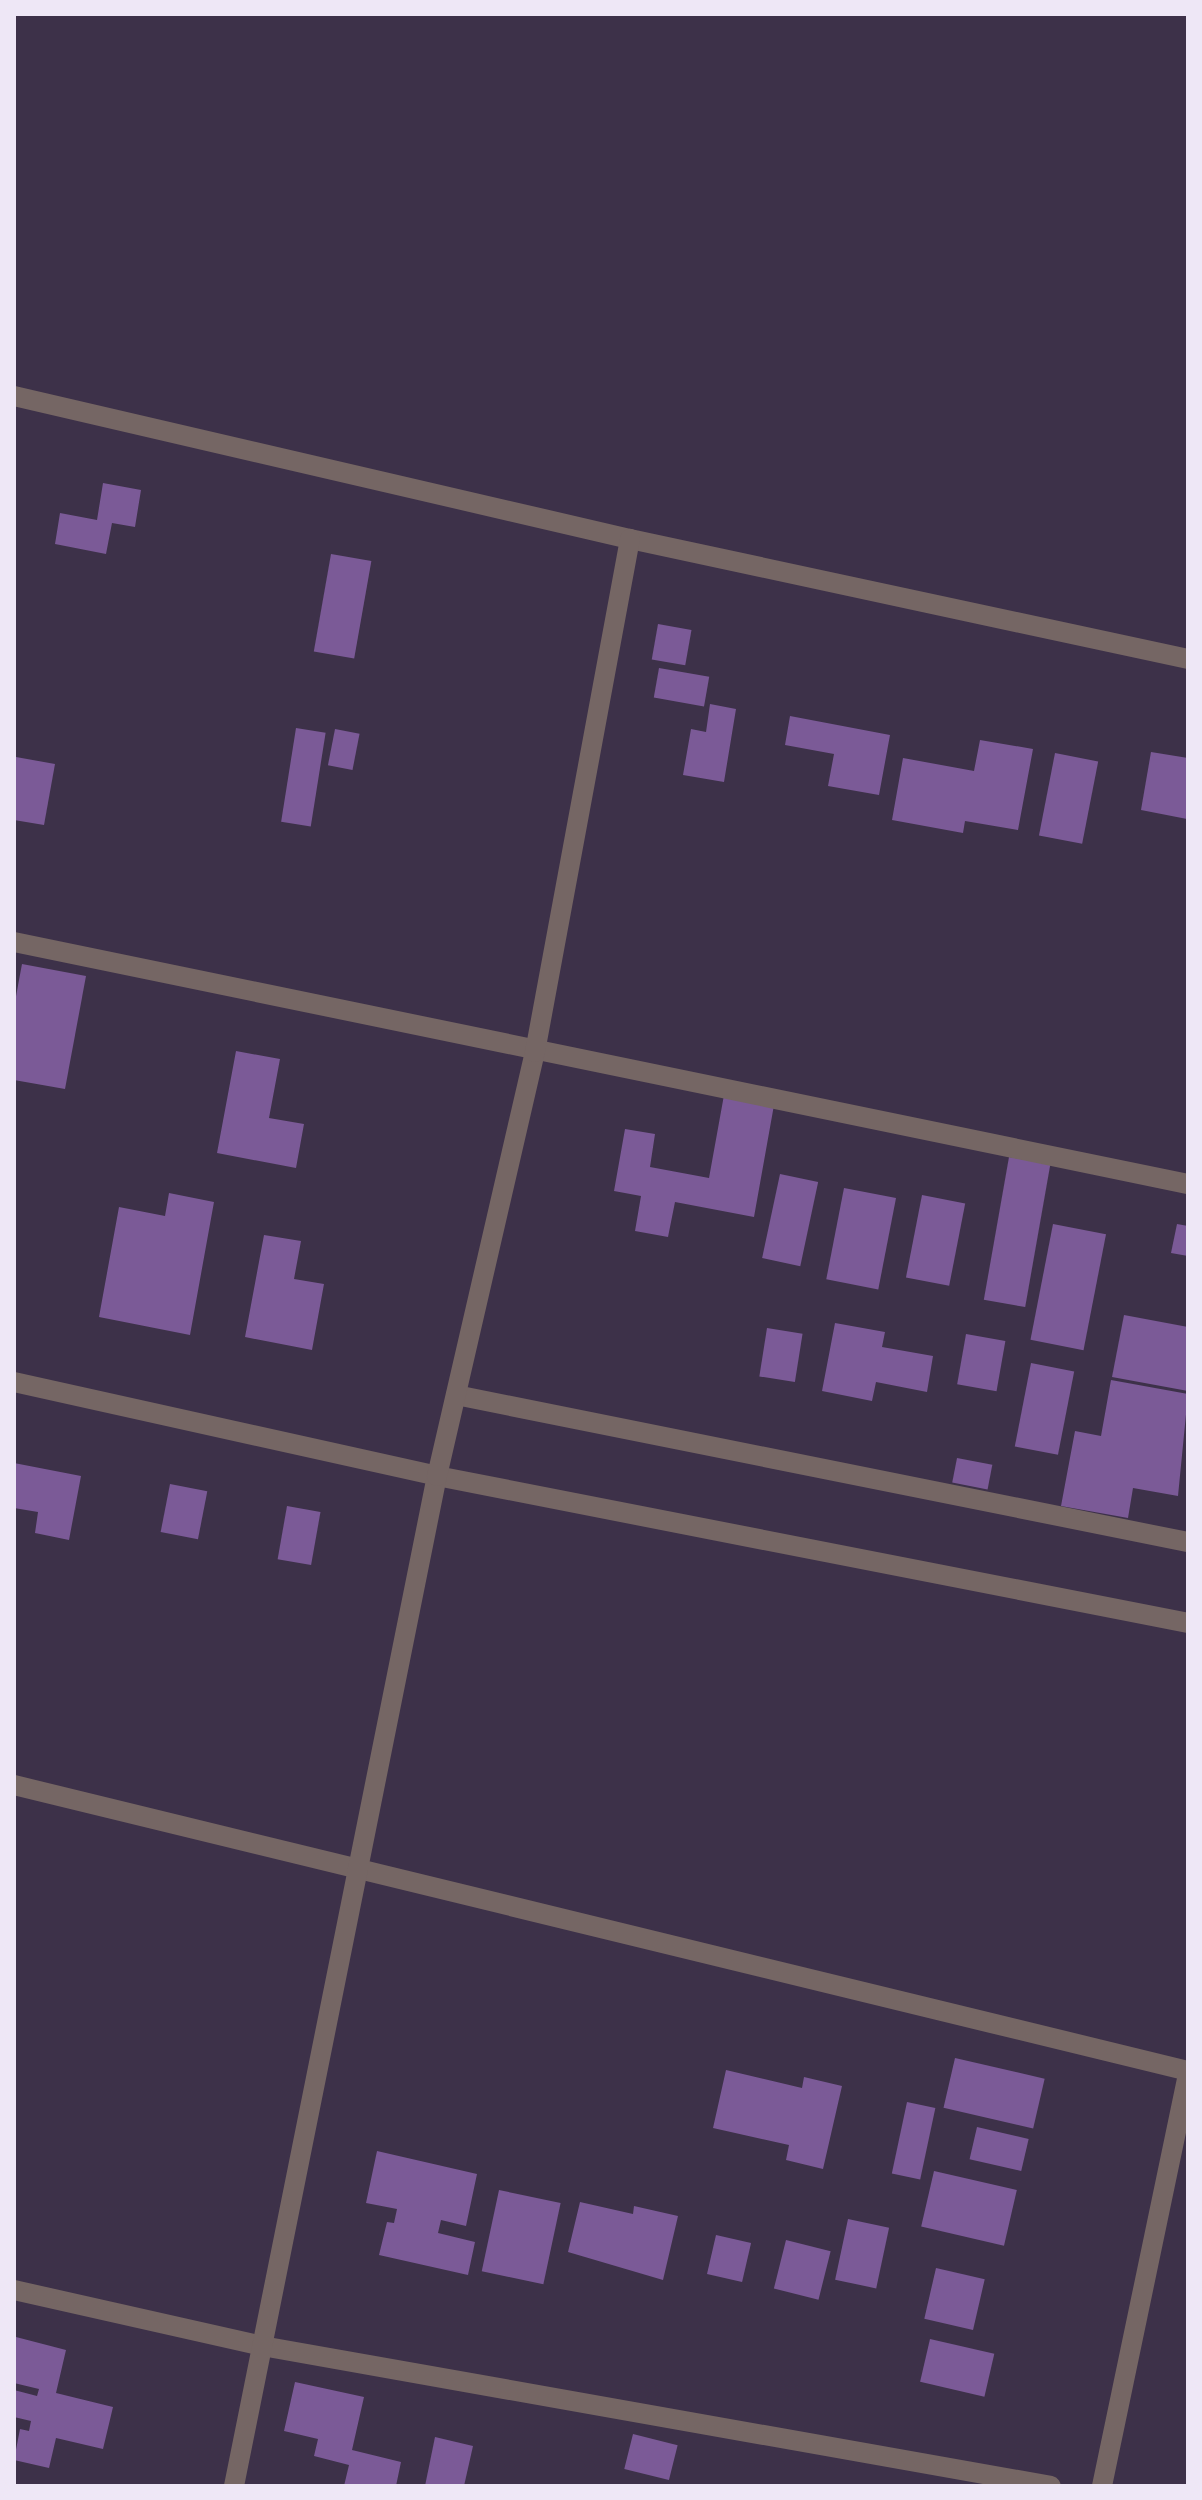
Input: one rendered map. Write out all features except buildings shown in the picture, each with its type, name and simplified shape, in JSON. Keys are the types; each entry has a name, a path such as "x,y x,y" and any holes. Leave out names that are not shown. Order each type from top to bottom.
{"street":[{"path":"14,396 630,539 1188,659"},
{"path":"234,2486 437,1476 535,1052 630,539"},
{"path":"14,942 535,1052 1188,1184"},
{"path":"14,1382 437,1476 1188,1623"},
{"path":"456,1395 1188,1542"},
{"path":"14,1785 359,1867 1188,2073 1102,2486"},
{"path":"14,2290 262,2346 1051,2486"}]}
